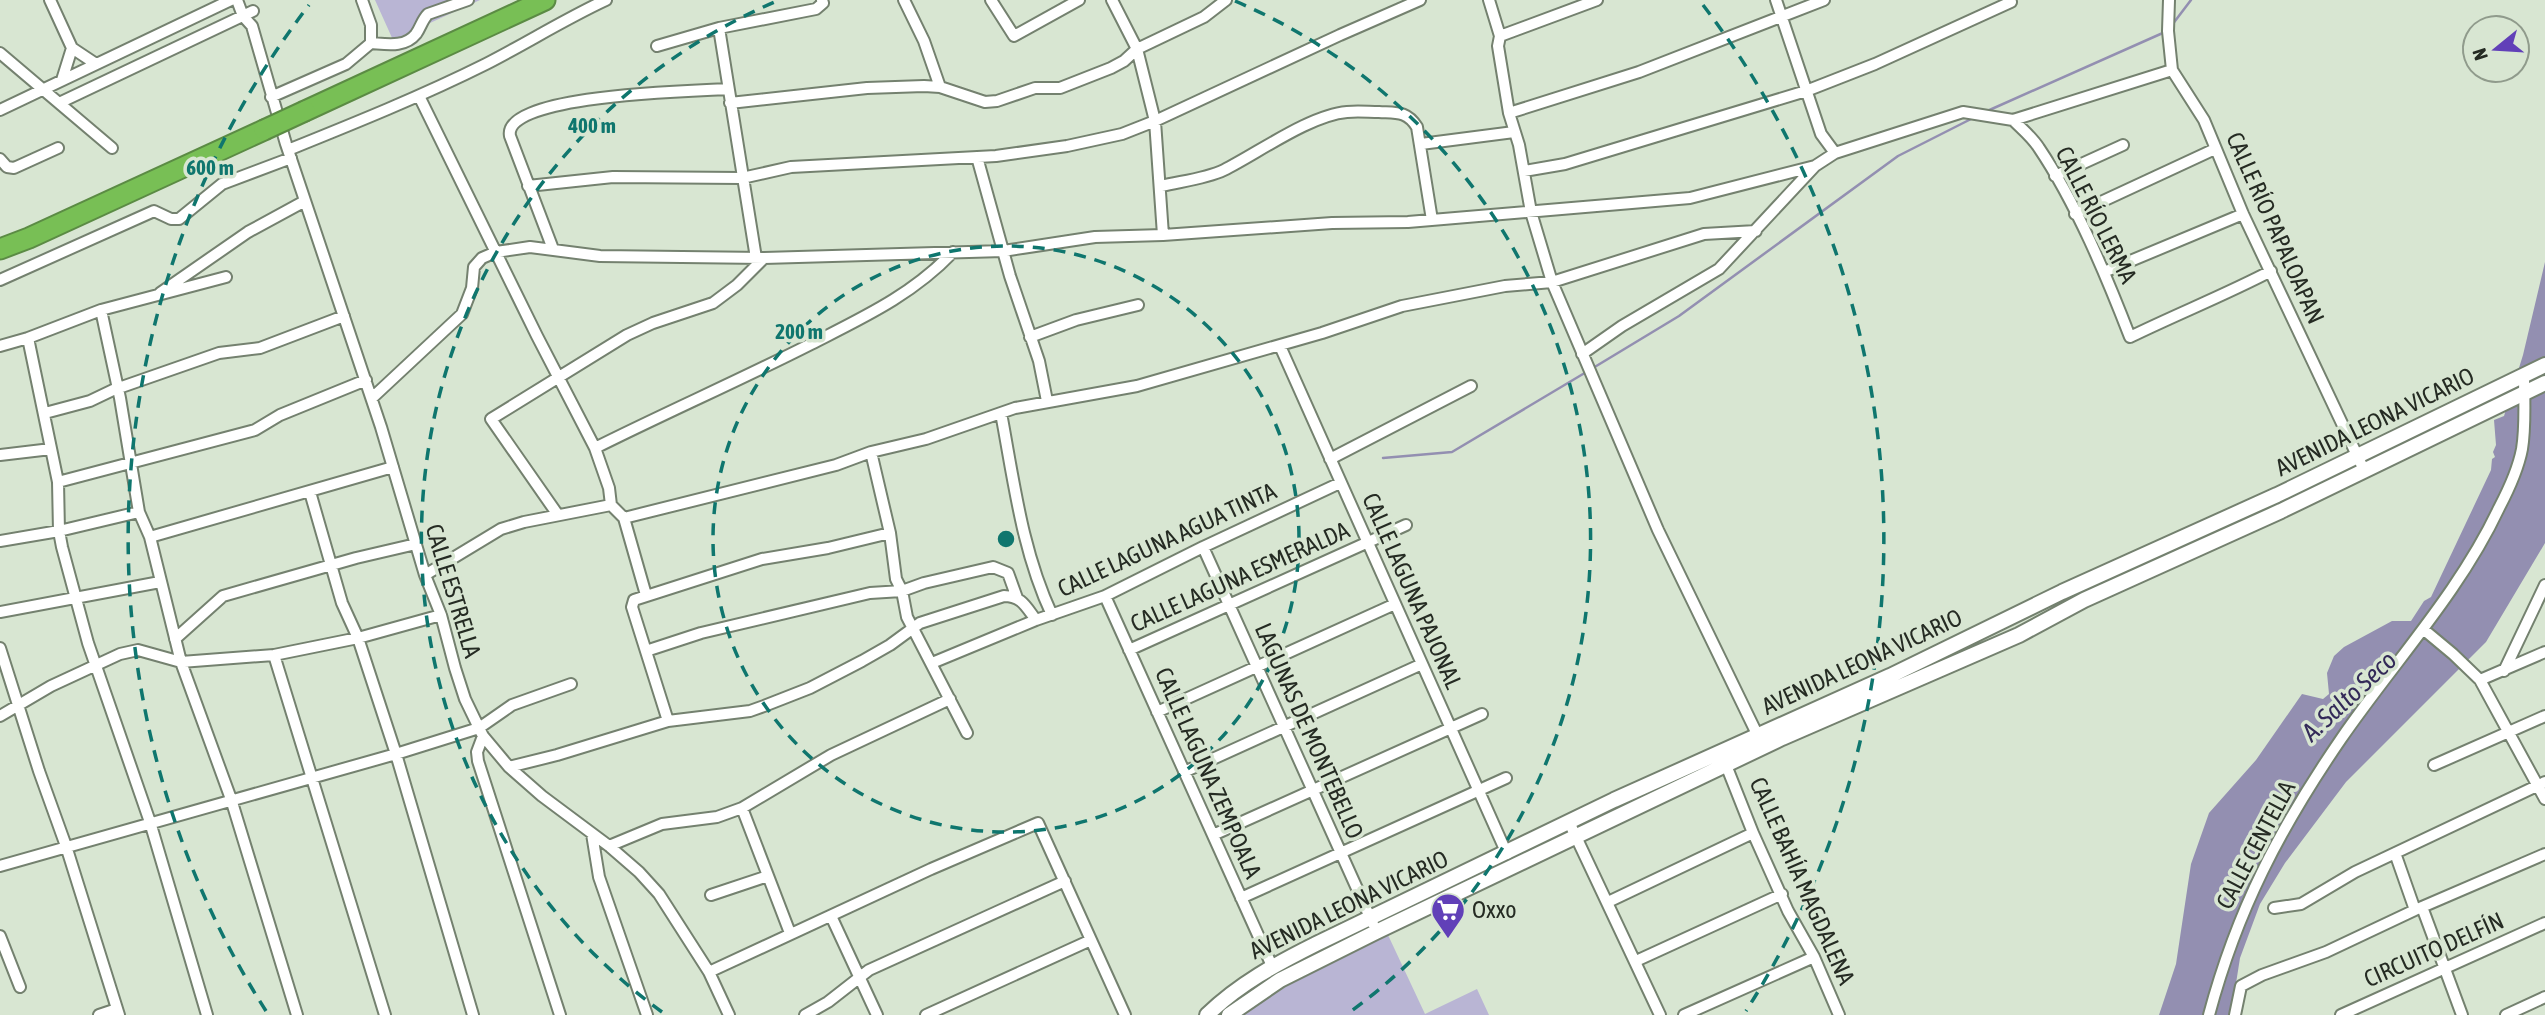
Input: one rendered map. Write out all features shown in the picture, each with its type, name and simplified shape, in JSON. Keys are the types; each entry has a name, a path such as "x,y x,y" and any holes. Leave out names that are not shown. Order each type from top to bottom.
{"highway":[{"path":"0,249 545,0"}],"street":[{"path":"50,0 72,48 96,64"},
{"path":"0,110 231,0"},
{"path":"59,103 248,9 237,0"},
{"path":"362,0 371,25 371,43"},
{"path":"271,97 346,64 371,43 393,45 408,40 414,36 428,14 468,0"},
{"path":"0,279 154,211 171,219 178,219 222,184 419,96 606,0"},
{"path":"657,46 719,28 816,9 823,4 822,0"},
{"path":"904,0 924,41 940,87"},
{"path":"991,0 1014,36 1079,0"},
{"path":"1112,0 1137,49 1155,121 1163,235"},
{"path":"730,103 867,88 940,87 985,102 997,101 1035,88 1060,88 1124,61 1137,49 1204,17 1226,0"},
{"path":"528,186 613,177 741,178 791,167 977,157 1067,146 1122,134 1155,121 1420,0"},
{"path":"1489,0 1500,36 1498,46 1509,113 1531,212 1552,282 1658,530 1758,736"},
{"path":"1500,36 1597,0"},
{"path":"1776,0 1821,134 1835,153"},
{"path":"1509,113 1639,72 1824,0"},
{"name":"CALLE RÍO PAPALOAPAN","path":"2169,0 2168,31 2172,70 2204,120 2243,214 2364,470"},
{"path":"1524,171 1565,164 1806,91 1875,64 2011,2"},
{"name":"CALLE ESTRELLA","path":"248,9 271,97 372,398 465,699 481,732 509,767 542,796 609,846 659,894 709,972 729,1015"},
{"path":"719,28 741,178 760,258"},
{"path":"62,80 72,48"},
{"path":"0,53 112,148"},
{"path":"1582,354 1632,320 1718,270 1815,166 1835,153 1964,111 2013,120 2172,70"},
{"path":"553,249 510,136 508,129 512,123 539,110 574,101 728,89"},
{"path":"419,96 595,448 609,488 611,505 624,519 646,595"},
{"path":"1161,186 1205,177 1224,170 1257,150 1329,115 1347,111 1398,113 1411,117 1417,127 1432,220"},
{"name":"CALLE RÍO LERMA","path":"2013,120 2038,146 2055,176 2104,272 2130,337 2271,271"},
{"path":"1421,144 1514,132"},
{"path":"2055,176 2123,145"},
{"path":"0,159 7,167 14,167 58,148"},
{"path":"2075,214 2216,149"},
{"path":"977,157 1003,251 1039,360 1047,401"},
{"path":"372,398 457,321 467,305 474,267 482,258 496,252 530,247 600,256 760,258 1003,251 1096,237 1432,220 1690,198 1815,166"},
{"path":"154,298 248,232 305,201"},
{"path":"2104,272 2243,214"},
{"path":"624,519 836,465 1047,401 1137,386 1280,346 1402,306 1504,286 1552,282 1704,234 1756,232"},
{"path":"595,448 890,304 915,287 953,251"},
{"path":"558,515 491,419 557,376 653,323 713,303 737,285 760,258"},
{"path":"0,346 101,310 226,277"},
{"path":"1030,337 1086,317 1138,305"},
{"path":"101,310 132,461 139,512 149,537 181,662 231,799 297,1015"},
{"path":"45,413 90,401 118,388 219,353 260,348 344,316"},
{"path":"28,338 58,482 59,531 76,597 95,666 150,822 207,1015"},
{"name":"CALLE LAGUNA PAJONAL","path":"1280,346 1507,853"},
{"name":"AVENIDA LEONA VICARIO","path":"1229,1015 1280,980 1373,925 1569,822 1758,736 2545,365"},
{"name":"CALLE CENTELLA","path":"2209,1015 2235,929 2257,879 2295,808 2341,738 2472,561 2509,489 2522,447 2524,375"},
{"path":"58,482 255,430 279,415 366,380"},
{"name":"AVENIDA LEONA VICARIO","path":"1207,1015 1238,988 1272,966 1576,836 1726,765 2019,635 2084,600 2281,511 2545,383"},
{"path":"1330,459 1471,386"},
{"path":"1001,413 1025,544 1037,583 1052,615"},
{"path":"0,455 51,449"},
{"path":"872,452 890,533 896,579 912,628 967,733"},
{"path":"149,537 393,467"},
{"name":"CALLE LAGUNA AGUA TINTA","path":"932,663 1105,596 1340,483"},
{"path":"310,492 342,603 358,638 396,754 473,1015"},
{"path":"425,575 501,529 611,505"},
{"path":"0,541 59,531 139,512"},
{"name":"CALLE LAGUNA ESMERALDA","path":"1129,650 1406,525"},
{"path":"668,721 632,602 646,595 762,559 828,548 890,533"},
{"path":"175,639 223,596 331,564 416,544"},
{"name":"LAGUNAS DE MONTEBELLO","path":"1203,547 1373,925"},
{"path":"646,651 701,633 870,593 902,591 924,583 993,567 1009,573 1017,598 1036,621"},
{"path":"0,612 160,582"},
{"path":"2504,671 2545,585"},
{"path":"509,767 668,721 750,711 810,688 890,645 927,620 1004,596 1017,598"},
{"name":"CALLE LAGUNA ZEMPOALA","path":"1105,596 1272,966"},
{"path":"1157,712 1395,604"},
{"path":"2,712 120,654 138,650 181,662 274,655 358,638 441,615"},
{"path":"2423,629 2480,680 2541,784 2545,799"},
{"path":"0,648 118,1012 99,1015"},
{"path":"2480,680 2545,652"},
{"path":"274,655 385,1015"},
{"path":"1184,772 1422,664"},
{"path":"0,866 312,776 481,732 512,705 571,684"},
{"path":"609,846 662,824 717,817 742,808 831,755 950,699"},
{"path":"1213,835 1482,713"},
{"path":"2434,765 2545,716"},
{"path":"481,732 478,761 559,1015"},
{"name":"CALLE BAHÍA MAGDALENA","path":"1726,765 1788,911 1814,957 1839,1015"},
{"path":"1241,898 1506,778"},
{"path":"2274,908 2301,904 2355,872 2541,784"},
{"path":"742,808 790,933"},
{"path":"1569,822 1660,1015"},
{"path":"709,972 790,933 1038,823 1125,1015"},
{"path":"1608,902 1753,833"},
{"path":"592,834 599,877 647,1015"},
{"path":"2395,853 2445,967 2462,1015"},
{"path":"2235,1015 2241,986 2262,975 2326,952 2419,908 2545,854"},
{"path":"711,895 768,876"},
{"path":"805,1015 869,971 1065,881"},
{"path":"1636,961 1782,894"},
{"path":"831,915 877,1015"},
{"name":"CIRCUITO DELFÍN","path":"2341,1015 2545,923"},
{"path":"0,936 20,988"},
{"path":"926,1015 1091,940"},
{"path":"1684,1015 1814,957"},
{"path":"2506,1015 2545,997"}],"shaded area":[{"path":"375,0 480,0 393,40"},
{"path":"1388,935 1425,1014 1477,989 1489,1015 1242,1015 1290,984"}],"water":[{"name":"A. Salto Seco","path":"2545,262 2545,543 2486,642 2346,782 2285,863 2260,904 2240,958 2231,1015 2159,1015 2176,964 2191,864 2209,813 2256,760 2302,694 2323,699 2329,694 2327,673 2334,656 2344,647 2392,621 2411,621 2424,601 2431,597 2491,470 2496,445 2494,420 2504,416 2523,355"}],"waterway":[{"path":"2172,25 2191,0"},
{"path":"1985,112 2165,32"},
{"path":"1593,368 1679,316 1898,156 1973,118"},
{"path":"1383,458 1452,452 1588,371"}],"place":[{"name":"Oxxo","path":"1448,940"}]}
